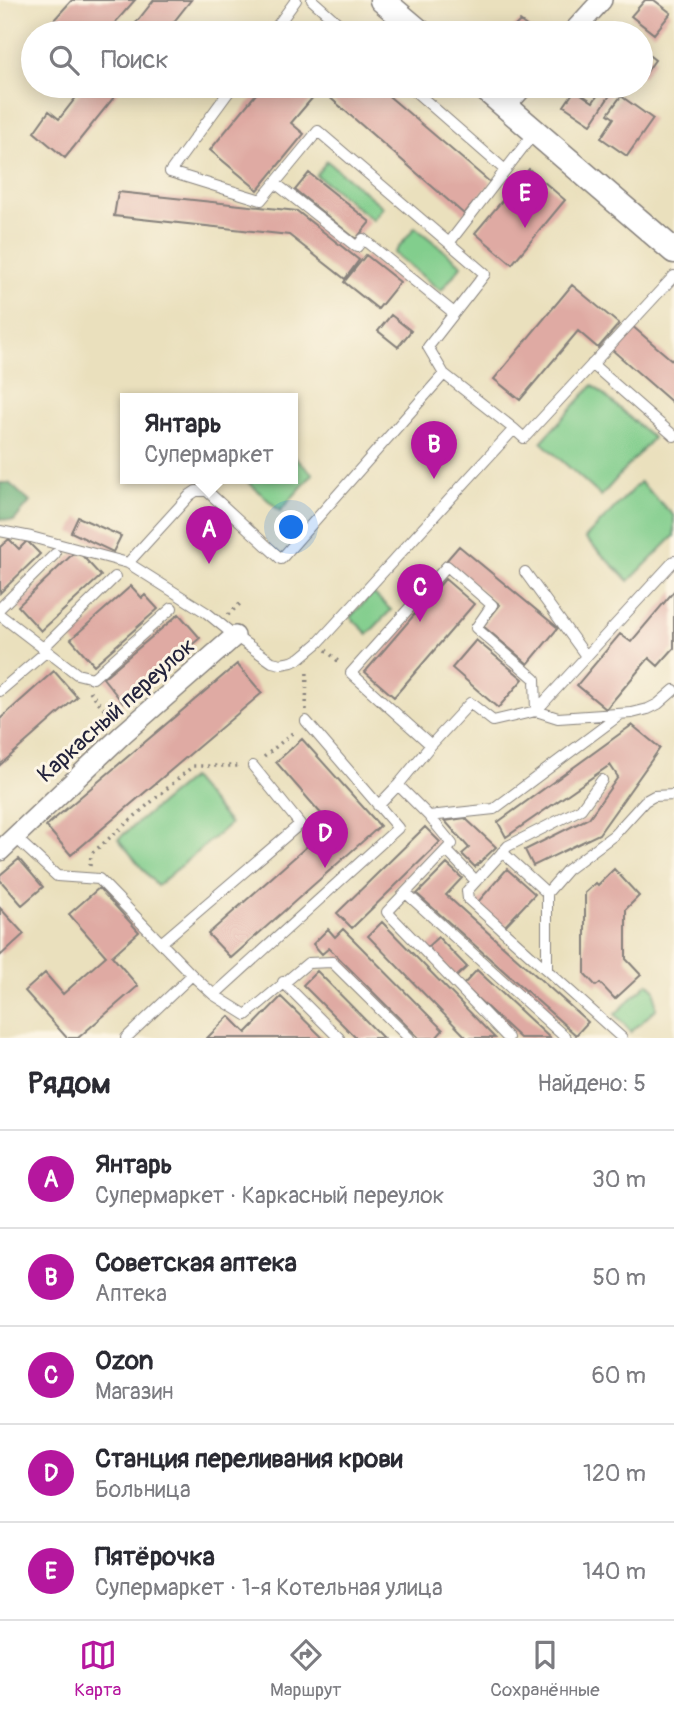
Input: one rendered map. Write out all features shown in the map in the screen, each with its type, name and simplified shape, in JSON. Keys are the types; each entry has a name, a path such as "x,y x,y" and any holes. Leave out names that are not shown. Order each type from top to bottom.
{"street":[{"path":"382,0 407,21"},
{"path":"583,21 602,0"},
{"path":"496,98 674,251"},
{"path":"506,106 513,98"},
{"name":"Каркасный переулок","path":"0,851 228,629"}],"lane":[{"path":"281,21 296,0"},
{"path":"312,0 336,21"},
{"path":"224,98 170,172 261,200 318,131 485,274 428,347 444,374 524,438 674,276"},
{"path":"423,98 505,170"},
{"path":"449,243 535,131"},
{"path":"275,183 357,247 363,239 454,313"},
{"path":"592,365 674,436"},
{"path":"128,563 196,491 207,491 281,559 444,374"},
{"path":"0,531 128,563 228,629 272,662 292,663 318,643 514,429"},
{"path":"0,608 55,554"},
{"path":"536,711 674,561"},
{"path":"430,745 351,673 447,566 492,605 476,628 535,679 536,711"},
{"path":"525,572 586,656"},
{"path":"0,691 116,577"},
{"path":"0,615 77,674 93,678 172,608"},
{"path":"378,806 430,745 470,704 493,721 536,711 558,718 622,714 649,709 674,690"},
{"path":"429,816 494,809 622,714"},
{"path":"214,995 398,828 306,721"},
{"path":"161,943 300,824 253,766"},
{"path":"602,780 581,809 508,846 467,891 468,899 622,1038"},
{"path":"398,785 452,844 387,912 508,1038"},
{"path":"547,970 547,892 567,870 614,835 645,801 654,796 674,795"},
{"path":"15,836 57,876 99,879 192,975 214,995 246,1015 308,964 332,962 409,1038"},
{"path":"446,850 476,881"},
{"path":"502,852 547,892"},
{"path":"405,893 566,1038"},
{"path":"126,1038 192,975"},
{"path":"283,982 339,1038"}],"path":[{"path":"228,629 242,602"},
{"path":"318,643 351,673"},
{"path":"88,878 91,854 193,766 253,766 306,721 307,653"},
{"path":"77,674 122,734"}],"green space":[{"path":"327,161 383,207 373,220 316,175"},
{"path":"415,227 462,265 441,291 394,253"},
{"path":"593,385 653,438 601,496 541,442"},
{"path":"298,460 313,474 280,511 251,484 298,484"},
{"path":"640,482 674,516 674,536 629,581 585,538"},
{"path":"0,483 9,483 30,502 14,521 0,519"},
{"path":"373,593 391,610 368,634 350,617"},
{"path":"191,778 230,824 157,886 118,839"},
{"path":"648,983 655,990 656,1009 631,1032 615,1014"}],"building":[{"path":"72,0 135,0 117,21 53,21"},
{"path":"154,0 191,0 174,21 137,21"},
{"path":"645,0 654,0 671,13 654,34 653,21 637,21 631,16"},
{"path":"76,98 113,98 65,158 34,132 49,111 59,119"},
{"path":"253,98 312,98 291,123 304,134 258,190 210,150"},
{"path":"330,98 391,98 491,183 464,214"},
{"path":"570,98 587,98 593,102 596,98 608,98 591,124 564,106"},
{"path":"620,98 624,98 653,119 627,156 601,138 614,118 608,114"},
{"path":"529,169 565,200 512,264 475,233"},
{"path":"309,173 370,222 356,239 295,190"},
{"path":"118,192 297,211 359,260 345,279 289,235 114,216"},
{"path":"366,255 400,282 378,309 344,282"},
{"path":"572,285 619,324 598,348 578,331 520,400 494,379"},
{"path":"391,315 411,331 398,347 378,331"},
{"path":"631,325 674,362 674,404 611,349"},
{"path":"78,517 121,536 113,552 71,532"},
{"path":"9,539 19,549 27,541 40,554 0,593 0,547"},
{"path":"459,546 558,628 528,664 483,626 500,605 446,561"},
{"path":"77,550 101,576 41,631 18,606"},
{"path":"445,579 474,604 394,697 365,672"},
{"path":"131,586 142,598 145,595 158,609 94,665 71,639"},
{"path":"674,591 674,648 658,666 649,658 606,709 577,685 620,634 631,642"},
{"path":"179,614 200,638 123,703 103,678"},
{"path":"476,640 523,679 498,708 452,668"},
{"path":"237,664 262,693 71,855 46,826"},
{"path":"54,671 77,697 0,765 0,719"},
{"path":"632,725 660,748 599,834 533,866 525,850 589,818 618,777 610,765 506,837 498,822"},
{"path":"302,739 380,826 231,958 208,934 331,825 276,762"},
{"path":"465,818 496,847 475,867 462,854 469,848 445,821"},
{"path":"425,827 440,842 352,928 337,913"},
{"path":"19,859 43,887 22,905 0,880 0,875"},
{"path":"447,864 462,878 446,895 588,1022 576,1035 417,894"},
{"path":"507,869 535,894 504,927 477,903"},
{"path":"614,869 639,896 626,909 626,959 641,975 615,999 600,983 596,986 585,974 585,893 596,883 598,885"},
{"path":"99,888 139,932 112,956 138,986 78,1038 67,1038 25,991 45,973 63,994 106,956 69,914"},
{"path":"0,908 24,934 0,956"},
{"path":"382,922 495,1038 467,1038 368,936"},
{"path":"328,929 335,937 343,929 443,1030 436,1038 419,1038 329,948 322,954 313,944"},
{"path":"438,937 467,967 456,977 427,947"},
{"path":"477,970 550,1038 520,1038 463,985"},
{"path":"317,971 383,1038 356,1038 303,985"},
{"path":"281,997 323,1038 207,1038 229,1016 246,1033"}],"place":[{"name":"Пятёрочка","path":"525,228"},
{"name":"Советская аптека","path":"434,479"},
{"name":"Янтарь","path":"209,564"},
{"name":"Ozon","path":"420,622"},
{"name":"Станция переливания крови","path":"325,868"}]}
